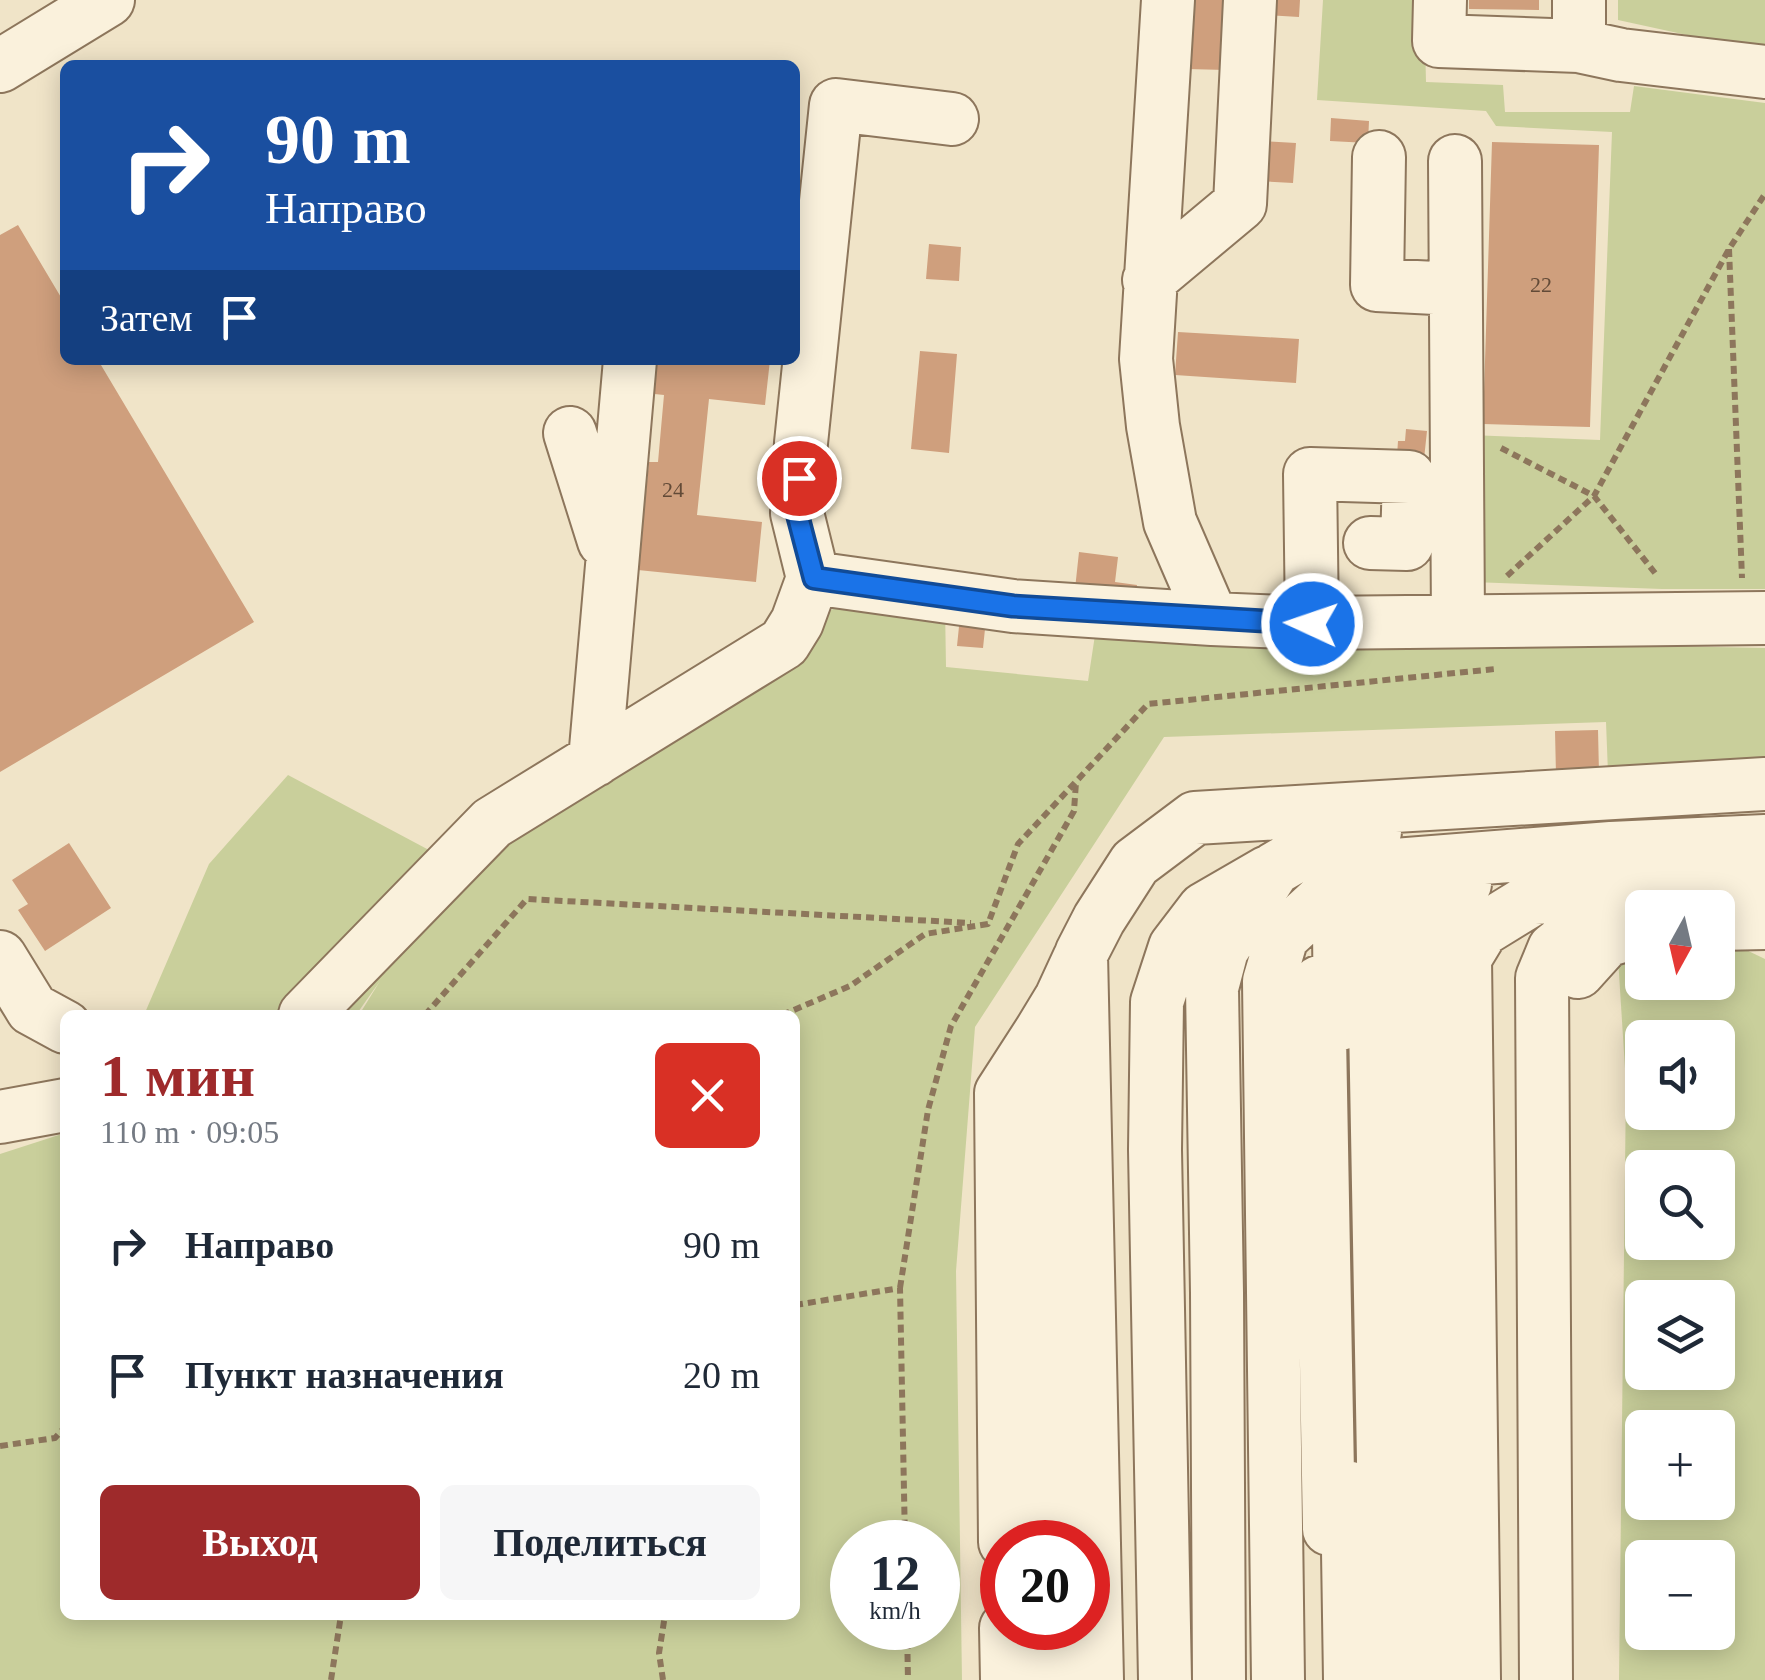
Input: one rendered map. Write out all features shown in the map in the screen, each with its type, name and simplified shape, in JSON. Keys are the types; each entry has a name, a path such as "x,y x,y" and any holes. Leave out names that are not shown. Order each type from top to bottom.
{"lane":[{"path":"0,66 108,0"},
{"path":"1168,0 1146,359 1170,522 1212,619"},
{"path":"1149,280 1240,204 1250,0"},
{"path":"1440,0 1439,41 1579,23 1621,55 1765,72"},
{"path":"310,1010 492,823 784,644 814,578 797,513 810,216 836,105 952,118"},
{"path":"1379,157 1377,284 1456,288"},
{"path":"1455,161 1458,621"},
{"path":"595,760 630,365"},
{"path":"570,433 612,566"},
{"path":"1312,624 1310,474 1409,477 1407,544 1370,543"},
{"path":"814,578 1013,606 1312,624 1755,619"},
{"path":"1006,1520 1001,1092 1134,863 1194,818 1765,784"},
{"path":"1165,1680 1157,1002 1174,947 1274,869 1334,834 1765,814"},
{"path":"1260,1680 1250,1044 1255,980 1316,937 1412,894 1612,848 1765,841"},
{"path":"1372,1680 1359,948 1412,894 1612,871 1765,862"},
{"path":"1219,1680 1212,988 1222,950 1274,869"},
{"path":"1501,1680 1490,983 1504,951 1541,926 1765,884"},
{"path":"1246,1680 1235,1070 1240,950 1263,920 1302,892 1412,894 1596,915"},
{"path":"1387,1680 1374,966 1378,929 1412,894"},
{"path":"1412,894 1422,923 1407,943 1414,1680"},
{"path":"1412,894 1425,944 1434,1680"},
{"path":"1412,894 1443,948 1450,1680"},
{"path":"1735,907 1765,906"},
{"path":"1474,1680 1465,958 1482,930 1596,915"},
{"path":"1524,1680 1516,992 1529,956 1596,915"},
{"path":"1546,1680 1542,978 1554,949 1596,915"},
{"path":"1571,1680 1569,982 1606,941 1596,915"},
{"path":"1147,1680 1137,965 1161,938 1205,920"},
{"path":"1184,1680 1177,1020 1179,972 1205,920"},
{"path":"1201,1680 1192,985 1205,920"},
{"path":"1735,924 1765,923"},
{"path":"1278,1680 1269,981 1316,937"},
{"path":"1311,1680 1300,986 1316,937"},
{"path":"1316,937 1332,1680"},
{"path":"1316,937 1350,1680"},
{"path":"0,958 32,1008 60,1024"},
{"path":"1033,1520 1061,992"},
{"path":"1051,1520 1061,992"},
{"path":"1061,992 1072,1520"},
{"path":"1061,992 1097,1680"},
{"path":"1061,992 1116,1680"},
{"path":"0,1117 60,1107"},
{"path":"1006,1650 1007,1680"},
{"path":"1033,1650 1034,1680"},
{"path":"1053,1650 1054,1680"},
{"path":"1074,1650 1075,1680"}],"path":[{"path":"1458,621 1594,496 1728,250 1765,194"},
{"path":"1728,250 1755,619"},
{"path":"1458,426 1594,496 1652,571 1667,579"},
{"path":"988,924 1018,844 1148,704 1497,669"},
{"path":"905,1520 900,1288 928,1110 951,1026 1074,812 1076,781"},
{"path":"429,1010 527,899 988,924"},
{"path":"794,1010 850,986 925,934 988,924"},
{"path":"800,1303 900,1288"},
{"path":"0,1446 56,1438 60,1433"},
{"path":"331,1680 340,1620"},
{"path":"664,1680 658,1653 665,1620"},
{"path":"907,1650 908,1680"}],"green space":[{"path":"1323,0 1424,0 1426,82 1503,85 1505,112 1630,112 1634,86 1765,103 1765,589 1472,582 1470,435 1600,440 1612,132 1496,126 1486,111 1317,100"},
{"path":"1618,0 1765,0 1765,52 1618,20"},
{"path":"853,599 945,606 946,667 1088,681 1095,635 1765,648 1765,772 1608,773 1606,722 1164,737 975,1027 956,1271 960,1520 830,1520 830,1650 960,1650 960,1544 962,1680 0,1680 0,1154 60,1135 60,1620 800,1620 800,1010 362,1010 380,981 360,1010 146,1010 209,864 288,775 459,866 815,618"},
{"path":"1735,946 1765,959 1765,1680 1619,1680 1625,1169 1625,1260 1735,1260 1735,1150 1625,1150 1625,1130 1735,1130 1735,1020 1625,1020 1625,1068 1618,958 1625,955 1625,1000 1735,1000"}],"building":[{"path":"1190,0 1229,0 1226,70 1187,69"},
{"path":"1266,0 1300,0 1299,17 1266,15"},
{"path":"1469,0 1539,0 1539,10 1469,9"},
{"path":"1331,118 1369,121 1368,143 1330,141"},
{"path":"1261,141 1296,143 1293,183 1258,181"},
{"path":"1492,142 1599,145 1590,427 1483,424"},
{"path":"18,225 60,296 60,365 101,365 254,622 0,772 0,235"},
{"path":"929,244 961,247 959,281 926,279"},
{"path":"1178,332 1299,339 1296,383 1175,375"},
{"path":"920,351 957,354 949,453 911,449"},
{"path":"638,365 769,365 765,405 709,399 697,515 762,522 756,582 638,570 649,462 658,462 664,395 635,392"},
{"path":"1406,429 1427,431 1424,459 1397,456 1398,441 1405,441"},
{"path":"1079,552 1118,557 1115,582 1137,585 1136,596 1075,589"},
{"path":"961,607 987,610 983,648 957,646"},
{"path":"1598,730 1599,773 1556,775 1555,731"},
{"path":"69,843 111,908 45,951 18,910 28,904 12,880"}],"route":[{"path":"799,478 797,513 814,578 1013,606 1312,624"}]}
